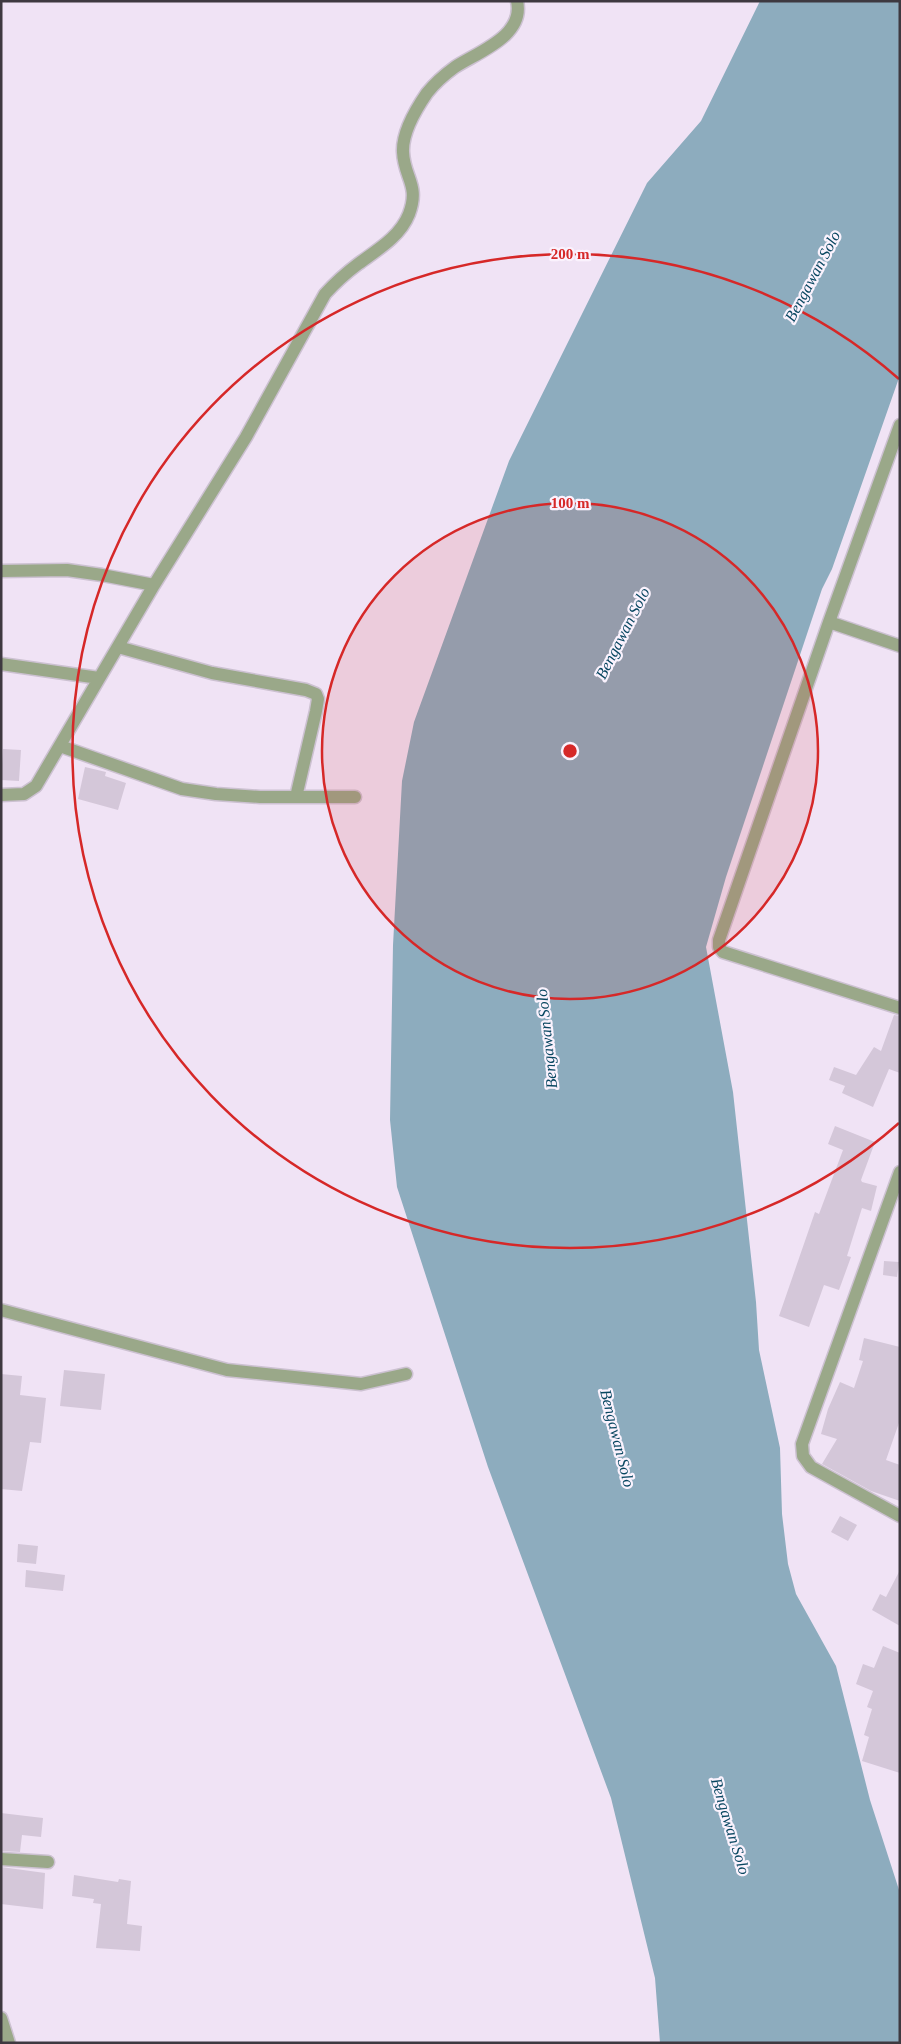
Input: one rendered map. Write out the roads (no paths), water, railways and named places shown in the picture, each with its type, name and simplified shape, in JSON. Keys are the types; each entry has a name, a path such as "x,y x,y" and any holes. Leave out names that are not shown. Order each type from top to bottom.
{"street":[{"path":"1,795 24,794 36,786 154,585 246,438 325,294 339,280 392,238 408,216 414,197 412,182 403,152 407,131 426,94 444,75 510,31 518,18 518,1"},
{"path":"900,425 718,940 723,952 900,1008"},
{"path":"1,571 67,570 154,585"},
{"path":"829,622 900,646"},
{"path":"118,647 212,673 306,690 316,694 318,699 316,711 296,797"},
{"path":"1,664 100,678"},
{"path":"60,746 182,789 216,794 355,798"},
{"path":"900,1172 802,1444 804,1456 810,1467 900,1516"},
{"path":"1,1310 227,1370 361,1384 406,1374"},
{"path":"1,1859 48,1862"},
{"path":"1,2018 9,2043"}],"water":[{"name":"Bengawan Solo","path":"760,1 900,1 900,375 832,569 822,589 726,877 706,947 733,1092 756,1302 759,1350 780,1448 782,1514 788,1564 796,1594 836,1666 870,1800 900,1893 900,2043 660,2043 655,1978 611,1798 488,1467 397,1187 390,1120 393,945 402,781 414,722 509,461 647,183 701,121"}]}
